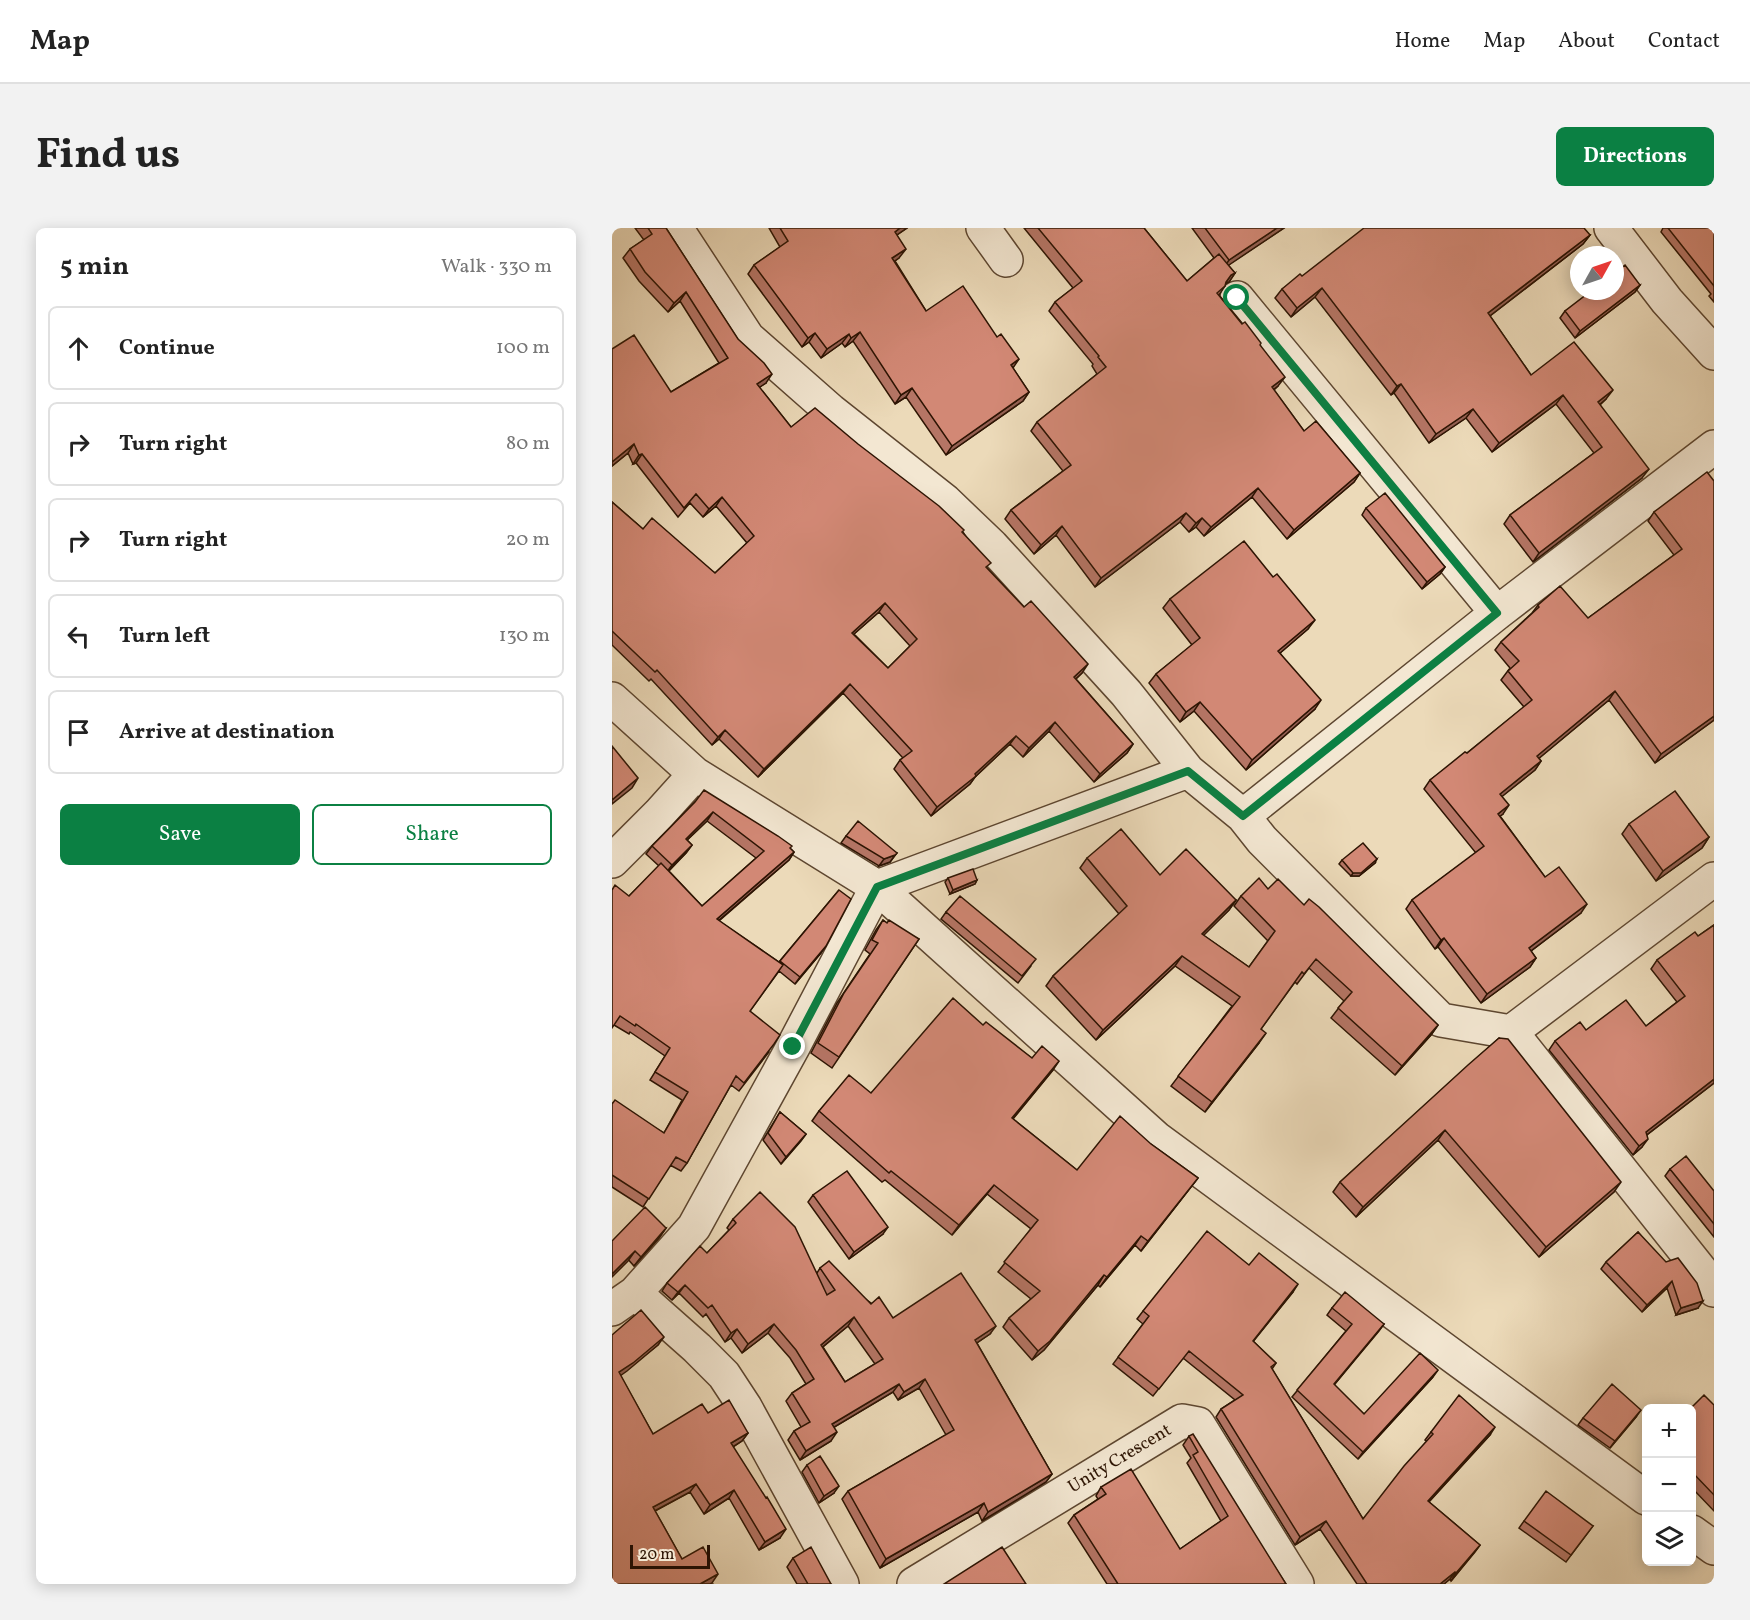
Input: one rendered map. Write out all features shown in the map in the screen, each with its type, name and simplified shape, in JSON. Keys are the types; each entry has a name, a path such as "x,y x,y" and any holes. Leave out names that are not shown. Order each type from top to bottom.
{"street":[{"path":"676,228 748,338 831,411 945,501 992,546 1126,693 1188,771 1243,816 1262,840 1441,1020 1511,1032 1714,1287"},
{"path":"983,228 1006,260"},
{"path":"1611,228 1667,301 1714,353"},
{"path":"1237,298 1497,613"},
{"path":"1243,816 1497,613 1714,447"},
{"path":"612,699 695,774 877,887 1156,1138 1642,1494"},
{"path":"842,1584 746,1407 724,1375 697,1348 623,1300 693,1227 793,1047 877,887 1188,771"},
{"path":"612,861 695,774"},
{"path":"1511,1032 1714,879"},
{"name":"Unity Crescent","path":"914,1584 1182,1421 1198,1424 1297,1584"},
{"path":"1696,1535 1714,1548"}],"building":[{"path":"648,228 666,228 738,339 764,363 772,374 757,384 791,427 815,408 939,506 964,530 962,532 991,563 986,567 1024,607 1031,601 1088,664 1074,677 1133,744 1100,774 1055,722 1029,748 1016,736 975,774 976,776 937,807 900,760 912,751 850,684 764,769 725,730 718,737 657,670 655,672 612,631 612,502 643,529 652,518 715,573 754,536 722,497 709,509 696,494 684,508 642,454 639,455 634,444 612,462 612,349 634,335 671,392 728,358 686,292 674,303 645,272 630,249 652,234","holes":["885,603 917,639 888,668 852,633"]},
{"path":"780,228 900,228 895,232 906,249 892,258 926,311 963,286 997,337 1001,334 1019,359 1011,365 1029,392 952,446 912,388 901,395 860,332 851,338 849,334 827,349 815,333 808,338 754,265 788,241"},
{"path":"1038,228 1144,228 1187,281 1219,254 1235,273 1217,293 1242,324 1245,322 1285,377 1272,387 1304,431 1316,421 1360,473 1294,530 1258,488 1211,527 1202,518 1196,523 1186,513 1101,578 1062,526 1041,545 1011,510 1071,465 1037,422 1106,367 1055,302 1082,281"},
{"path":"1205,228 1277,228 1229,260"},
{"path":"1364,228 1584,228 1590,235 1576,246 1570,246 1570,250 1488,313 1531,375 1574,342 1613,390 1598,402 1649,469 1539,553 1510,515 1602,447 1563,395 1499,443 1473,409 1436,434 1401,384 1397,386 1322,288 1297,308 1282,289 1300,274 1302,276"},
{"path":"1668,228 1714,228 1714,286"},
{"path":"1624,266 1640,285 1624,297"},
{"path":"1579,300 1620,300 1580,331 1565,311"},
{"path":"1707,472 1714,481 1714,716 1661,754 1615,691 1537,756 1541,761 1500,794 1509,805 1498,814 1545,877 1559,867 1587,904 1529,948 1536,958 1487,994 1444,938 1441,940 1412,900 1484,846 1430,780 1532,700 1508,671 1519,661 1501,642 1560,586 1588,618 1682,549 1654,512"},
{"path":"1385,493 1445,567 1427,582 1366,508"},
{"path":"1244,541 1273,577 1277,574 1315,620 1278,651 1321,700 1252,760 1200,702 1186,712 1156,674 1200,638 1170,599"},
{"path":"612,746 638,778 612,800"},
{"path":"704,790 778,836 792,846 790,848 794,852 717,919 783,965 750,1011 780,1035 744,1083 736,1076 687,1163 676,1157 649,1199 612,1175 612,1104 615,1100 664,1133 688,1092 655,1072 670,1048 636,1024 635,1026 620,1016 612,1028 612,890 615,885 629,896 661,863 702,906 764,851 713,812 686,839 692,845 672,865 652,846"},
{"path":"1675,791 1709,837 1663,871 1629,824"},
{"path":"858,821 897,853 884,859 846,836"},
{"path":"1121,829 1160,875 1186,849 1236,900 1202,934 1249,967 1275,931 1241,896 1259,878 1268,889 1278,879 1304,905 1309,899 1319,907 1438,1025 1402,1066 1338,1008 1352,992 1316,959 1304,974 1302,972 1261,1029 1266,1033 1212,1102 1178,1076 1240,997 1182,956 1103,1030 1053,976 1127,906 1087,858"},
{"path":"1363,843 1377,859 1361,873 1353,873 1342,860"},
{"path":"973,869 977,880 953,890 948,878"},
{"path":"839,890 851,899 826,946 800,977 780,961"},
{"path":"960,896 1036,959 1022,976 946,912"},
{"path":"883,920 887,923 889,920 919,939 839,1057 818,1043 844,993 878,943 872,940"},
{"path":"1714,925 1714,1079 1646,1132 1648,1139 1639,1146 1555,1041 1580,1022 1586,1030 1626,1000 1646,1026 1685,996 1657,960 1695,932 1698,936"},
{"path":"953,998 983,1025 986,1022 1032,1058 1042,1046 1059,1061 1012,1118 1077,1170 1120,1116 1151,1144 1198,1178 1148,1241 1141,1236 1107,1277 1104,1275 1050,1341 1038,1351 1009,1318 1040,1291 1004,1262 1038,1220 994,1185 959,1225 891,1171 889,1173 819,1111 849,1075 871,1093"},
{"path":"1499,1038 1508,1039 1621,1182 1546,1247 1445,1130 1363,1207 1340,1182"},
{"path":"780,1112 806,1134 786,1157 768,1133"},
{"path":"1686,1156 1714,1191 1714,1224 1670,1169"},
{"path":"847,1171 888,1227 854,1252 813,1195"},
{"path":"760,1192 795,1227 827,1295 835,1290 820,1268 829,1261 871,1304 879,1297 893,1318 961,1273 996,1326 975,1340 1052,1474 988,1512 984,1503 886,1559 848,1491 954,1430 925,1379 904,1392 899,1384 832,1424 837,1432 806,1451 794,1431 810,1422 792,1393 814,1379 796,1350 774,1324 748,1344 737,1329 731,1333 712,1305 708,1308 685,1285 678,1292 667,1283 700,1246 707,1253 736,1223 733,1219","holes":["854,1317 883,1359 845,1382 821,1345"]},
{"path":"645,1207 666,1228 641,1257 635,1251 612,1274 612,1241"},
{"path":"1207,1231 1249,1265 1259,1253 1298,1284 1253,1341 1276,1363 1271,1367 1363,1519 1404,1466 1433,1434 1431,1432 1459,1395 1495,1427 1428,1501 1480,1545 1456,1573 1440,1584 1367,1584 1326,1521 1300,1537 1221,1409 1243,1395 1189,1351 1159,1389 1118,1357 1149,1316 1143,1311"},
{"path":"1638,1232 1666,1262 1678,1258 1697,1283 1703,1301 1681,1308 1672,1281 1647,1305 1606,1262"},
{"path":"1345,1292 1384,1324 1334,1384 1364,1414 1420,1353 1438,1370 1363,1452 1297,1390 1352,1324 1332,1308"},
{"path":"641,1310 664,1337 619,1372 653,1434 702,1404 708,1413 729,1400 748,1433 731,1443 786,1529 765,1542 734,1490 710,1505 696,1484 653,1507 682,1559 703,1547 718,1574 700,1584 612,1584 612,1335"},
{"path":"1612,1384 1641,1410 1615,1441 1583,1418"},
{"path":"1704,1395 1714,1405 1714,1495 1696,1476 1695,1404"},
{"path":"1193,1434 1286,1584 1118,1584 1074,1515 1106,1494 1101,1487 1131,1469 1180,1549 1228,1516 1193,1455 1198,1452 1189,1436"},
{"path":"820,1456 839,1486 824,1496 807,1465"},
{"path":"1546,1491 1593,1526 1571,1555 1524,1521"},
{"path":"811,1547 831,1584 808,1584 793,1558"},
{"path":"1002,1547 1026,1584 944,1584"}],"route":[{"path":"793,1047 877,887 1188,771 1243,816 1497,613 1237,298"}]}
